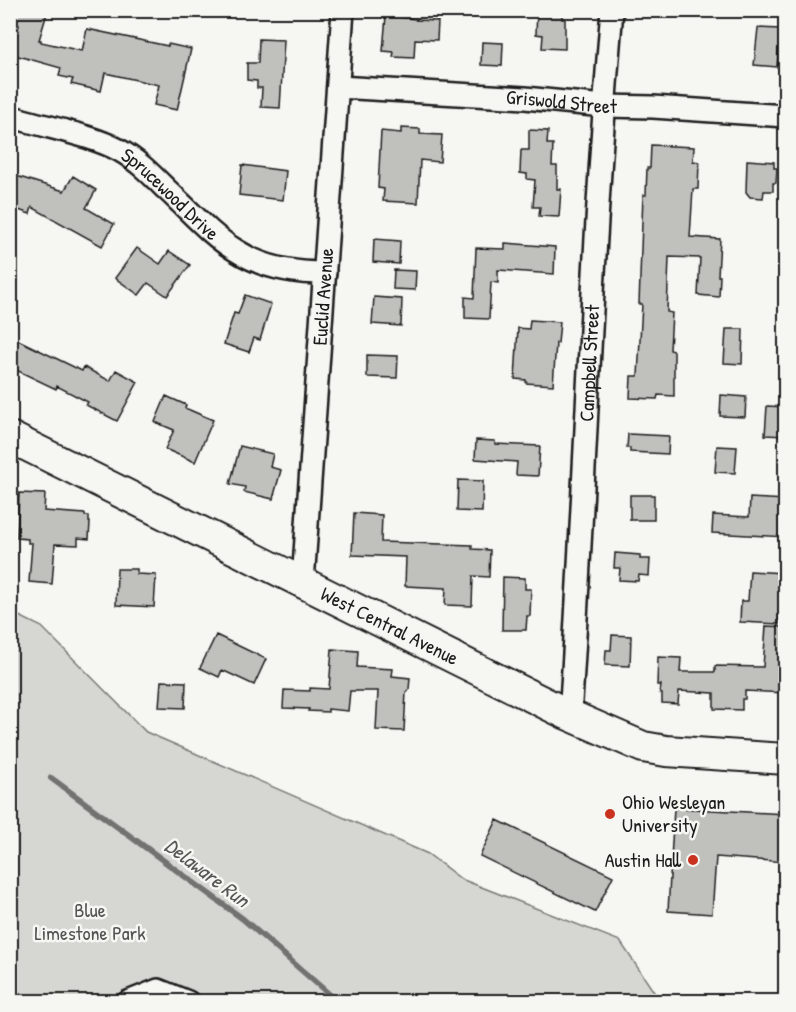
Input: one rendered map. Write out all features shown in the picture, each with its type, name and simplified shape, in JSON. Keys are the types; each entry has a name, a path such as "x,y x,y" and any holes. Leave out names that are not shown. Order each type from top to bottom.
{"main road":[{"name":"West Central Avenue","path":"10,437 567,714 642,747 666,751 786,759"}],"street":[{"name":"Euclid Avenue","path":"303,582 343,10"},
{"name":"Campbell Street","path":"567,714 571,702 604,106 612,10"},
{"name":"Griswold Street","path":"338,87 786,116"},
{"name":"Sprucewood Drive","path":"10,116 81,136 120,150 142,166 220,239 237,252 253,260 274,267 325,273"},
{"path":"128,1002 158,990 188,1002"}],"green space":[{"name":"Blue Limestone Park","path":"11,612 42,627 146,732 428,854 461,879 620,941 660,1001 11,1002"}],"building":[{"path":"10,10 48,10 39,40 82,51 87,29 191,49 177,110 154,105 159,85 105,73 101,91 71,84 73,79 59,76 61,68 11,54 19,25 10,22"},
{"path":"537,10 562,10 562,19 565,19 565,49 542,48 543,35 536,34"},
{"path":"386,16 438,21 437,40 415,39 414,58 393,57 394,52 383,51"},
{"path":"758,28 780,29 777,67 754,65"},
{"path":"259,39 284,40 280,108 261,107 262,88 257,88 257,81 247,80 247,63 258,63"},
{"path":"482,42 503,43 502,66 481,65"},
{"path":"401,128 420,129 420,134 442,135 440,162 420,160 418,203 383,201 384,189 378,188 381,131 401,133"},
{"path":"529,130 548,131 547,144 553,144 552,166 557,166 557,189 561,189 559,217 539,216 540,207 533,207 535,180 527,179 527,174 520,173 521,150 529,150"},
{"path":"651,145 694,147 693,161 699,162 698,189 693,189 690,237 720,239 719,297 698,295 700,258 669,257 667,312 672,313 670,350 674,351 674,396 658,395 657,399 630,398 631,376 638,376 642,304 639,304 643,195 646,195"},
{"path":"747,160 774,162 774,168 777,168 773,191 764,191 763,198 750,197 746,192"},
{"path":"242,165 286,171 283,200 239,195"},
{"path":"10,174 64,191 73,176 96,190 86,208 114,224 102,246 32,207 30,214 10,207"},
{"path":"374,239 400,241 399,264 373,262"},
{"path":"505,243 555,247 554,274 498,270 498,283 491,282 489,319 465,318 465,297 474,298 476,248 505,249"},
{"path":"137,248 160,264 169,251 190,265 167,296 148,283 139,295 115,278"},
{"path":"394,270 416,271 415,290 393,289"},
{"path":"245,295 271,304 260,340 254,338 249,352 224,344 234,313 238,314"},
{"path":"374,297 402,299 401,326 372,324"},
{"path":"530,320 560,322 553,385 526,383 526,380 515,379 518,328 529,329"},
{"path":"726,329 743,329 742,364 724,363"},
{"path":"10,336 82,371 84,367 110,381 116,370 138,382 117,421 57,386 56,389 10,367"},
{"path":"367,355 398,356 397,378 367,377"},
{"path":"721,395 746,397 745,417 720,416"},
{"path":"166,396 186,405 185,408 213,420 195,462 165,449 174,430 155,422"},
{"path":"767,406 786,407 786,436 765,435"},
{"path":"628,434 669,436 668,454 630,452 630,448 627,448"},
{"path":"476,440 495,441 495,444 540,446 538,476 516,475 517,462 475,459"},
{"path":"240,446 273,454 270,467 281,470 273,499 244,492 245,487 230,484"},
{"path":"717,446 737,447 735,473 715,472"},
{"path":"458,480 483,481 482,512 457,511"},
{"path":"19,493 45,494 44,511 89,516 89,539 78,538 78,545 55,544 52,584 29,582 32,543 28,543 28,539 17,538"},
{"path":"630,495 654,495 654,520 630,520"},
{"path":"750,498 786,500 786,537 712,533 713,515 749,517"},
{"path":"354,513 382,515 381,542 472,545 472,549 490,550 489,577 473,576 472,606 445,605 446,588 405,586 406,557 352,555"},
{"path":"615,553 640,555 640,559 650,559 649,576 639,575 638,581 619,580 620,568 614,568"},
{"path":"117,569 137,569 137,574 156,575 154,607 116,605"},
{"path":"750,571 783,573 779,624 740,622 741,601 748,601"},
{"path":"503,577 525,578 525,589 531,589 530,616 527,616 526,630 502,630"},
{"path":"766,626 786,627 786,693 745,691 742,710 714,709 714,693 679,691 678,704 662,703 661,685 657,685 658,657 681,658 680,672 715,672 715,666 763,667"},
{"path":"216,635 266,659 254,685 222,670 219,677 200,668"},
{"path":"612,635 631,636 630,666 605,665 606,650 611,650"},
{"path":"332,649 358,651 357,667 393,669 392,676 410,678 409,689 406,692 404,731 376,730 378,691 350,691 348,711 328,709 328,712 283,708 284,690 329,689"},
{"path":"161,681 186,682 185,708 159,707"},
{"name":"Austin Hall","path":"674,808 786,814 786,862 716,857 712,914 668,911"},
{"path":"497,820 613,876 595,912 480,856"}],"waterway":[{"name":"Delaware Run","path":"51,778 243,919 338,1002"}],"place":[{"name":"Ohio Wesleyan University","path":"610,814"},
{"name":"Austin Hall","path":"693,860"}]}
